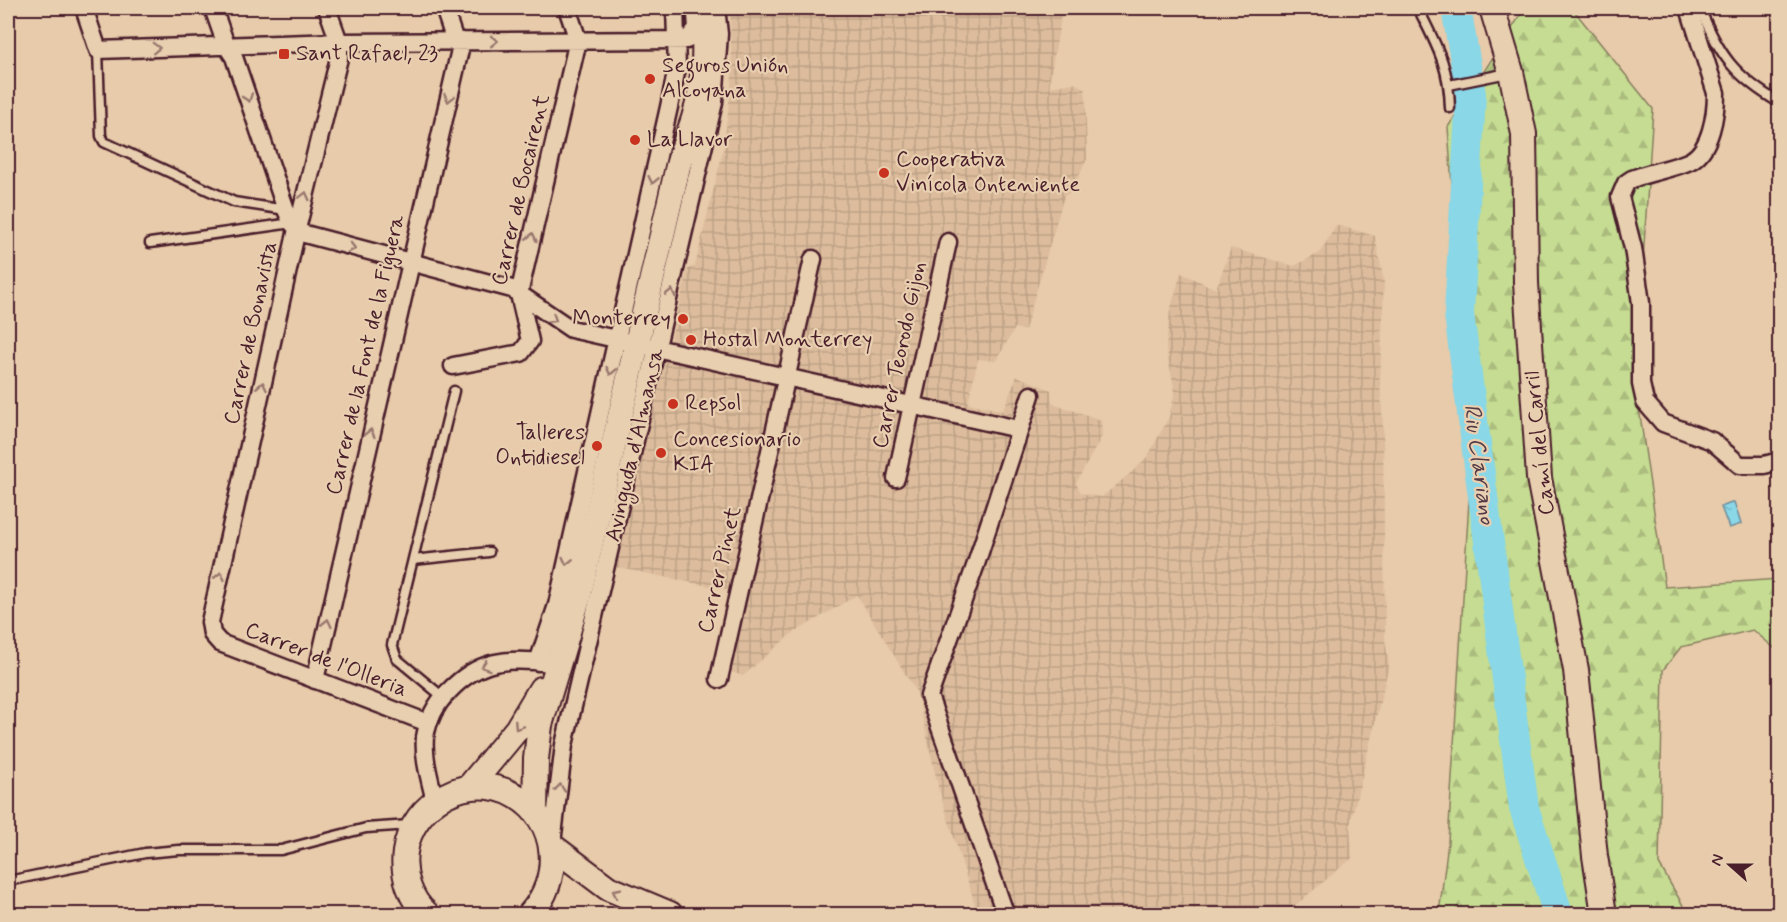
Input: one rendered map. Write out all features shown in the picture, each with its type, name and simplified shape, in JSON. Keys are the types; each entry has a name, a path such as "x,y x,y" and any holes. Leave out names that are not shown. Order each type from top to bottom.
{"street":[{"path":"84,8 98,50 339,42 682,40 697,28 708,9"},
{"path":"213,8 226,45 234,57 292,221 314,238 506,287 565,326 637,345 1018,429"},
{"path":"327,8 339,42"},
{"path":"444,8 459,41"},
{"path":"567,8 578,40"},
{"name":"Avinguda d'Almansa","path":"675,8 682,40 686,164"},
{"name":"Avinguda d'Almansa","path":"552,846 564,745 637,345 669,107 682,40 685,8"},
{"name":"Camí del Carril","path":"1492,8 1511,72 1524,135 1526,283 1539,478 1576,670 1595,856 1604,915"},
{"path":"1689,8 1716,93 1716,106 1707,141 1690,161 1632,179 1626,183 1620,198 1633,248 1641,303 1643,395 1650,410 1663,423 1712,441 1740,465 1764,465 1779,461"},
{"name":"Avinguda d'Almansa","path":"469,787 517,729 578,598 637,345 686,164 702,81 704,25 708,9"},
{"name":"Carrer de Bocairent","path":"453,366 521,353 526,349 531,335 519,294 578,40"},
{"name":"Carrer de la Font de la Figuera","path":"315,680 459,41"},
{"name":"Carrer de Bonavista","path":"212,634 210,622 292,221 339,58 339,42"},
{"name":"Carrer Teorodo Gijon","path":"896,478 948,242"},
{"name":"Carrer Pinet","path":"719,679 813,259"},
{"path":"1005,910 929,696 977,561 1018,429 1031,395"},
{"name":"Carrer de l'Olleria","path":"212,634 220,643 428,723"},
{"path":"435,801 426,753 428,723 443,697 468,673 486,664 514,660 550,661"},
{"name":"Avinguda d'Almansa","path":"535,812 537,740 550,661"},
{"path":"424,913 412,895 406,878 405,850 414,824 435,801 451,792 469,787 494,788 509,794 535,812 546,828 552,846 553,867 549,886 540,904 530,915"},
{"path":"552,846 608,888 670,915"}],"lane":[{"path":"1418,8 1439,47 1453,84 1450,108"},
{"path":"1700,8 1730,66 1779,103"},
{"path":"98,50 101,136 104,142 234,202 292,221"},
{"path":"1453,84 1511,72"},
{"path":"150,243 292,221"},
{"path":"443,697 393,654 392,645 454,391"},
{"path":"413,560 489,552"},
{"path":"8,881 145,853 179,850 281,850 366,828 414,824"}],"shaded area":[{"path":"730,8 1060,8 1061,18 1050,87 1074,83 1085,89 1087,159 1072,191 1064,196 1025,330 1015,328 996,361 978,359 968,403 1003,411 1017,376 1051,390 1052,403 1101,420 1102,436 1076,483 1081,493 1102,497 1133,471 1148,456 1169,417 1175,392 1166,348 1170,311 1181,273 1216,289 1231,248 1294,266 1320,253 1336,225 1375,236 1384,283 1380,380 1383,426 1385,640 1389,665 1350,825 1352,858 1285,914 978,914 939,790 917,693 857,595 790,635 743,676 714,666 733,591 615,567 688,269 695,266 724,147 732,77"}],"green space":[{"path":"1525,8 1572,8 1653,109 1635,381 1665,587 1779,579 1779,652 1753,630 1681,647 1663,670 1659,864 1688,914 1439,914 1448,842 1471,468 1448,127"}],"water":[{"path":"1734,502 1741,524 1729,528 1721,507"}],"waterway":[{"name":"Riu Clariano","path":"1456,8 1471,94 1459,314 1524,808 1558,914"}],"place":[{"name":"Sant Rafael, 23","path":"284,54"},
{"name":"Seguros Unión Alcoyana","path":"650,79"},
{"name":"La Llavor","path":"635,140"},
{"name":"Cooperativa Vinícola Onteniente","path":"884,173"},
{"name":"Monterrey","path":"683,319"},
{"name":"Hostal Monterrey","path":"691,340"},
{"name":"Repsol","path":"673,404"},
{"name":"Talleres Ontidiesel","path":"597,446"},
{"name":"Concesionario KIA","path":"661,453"}]}
